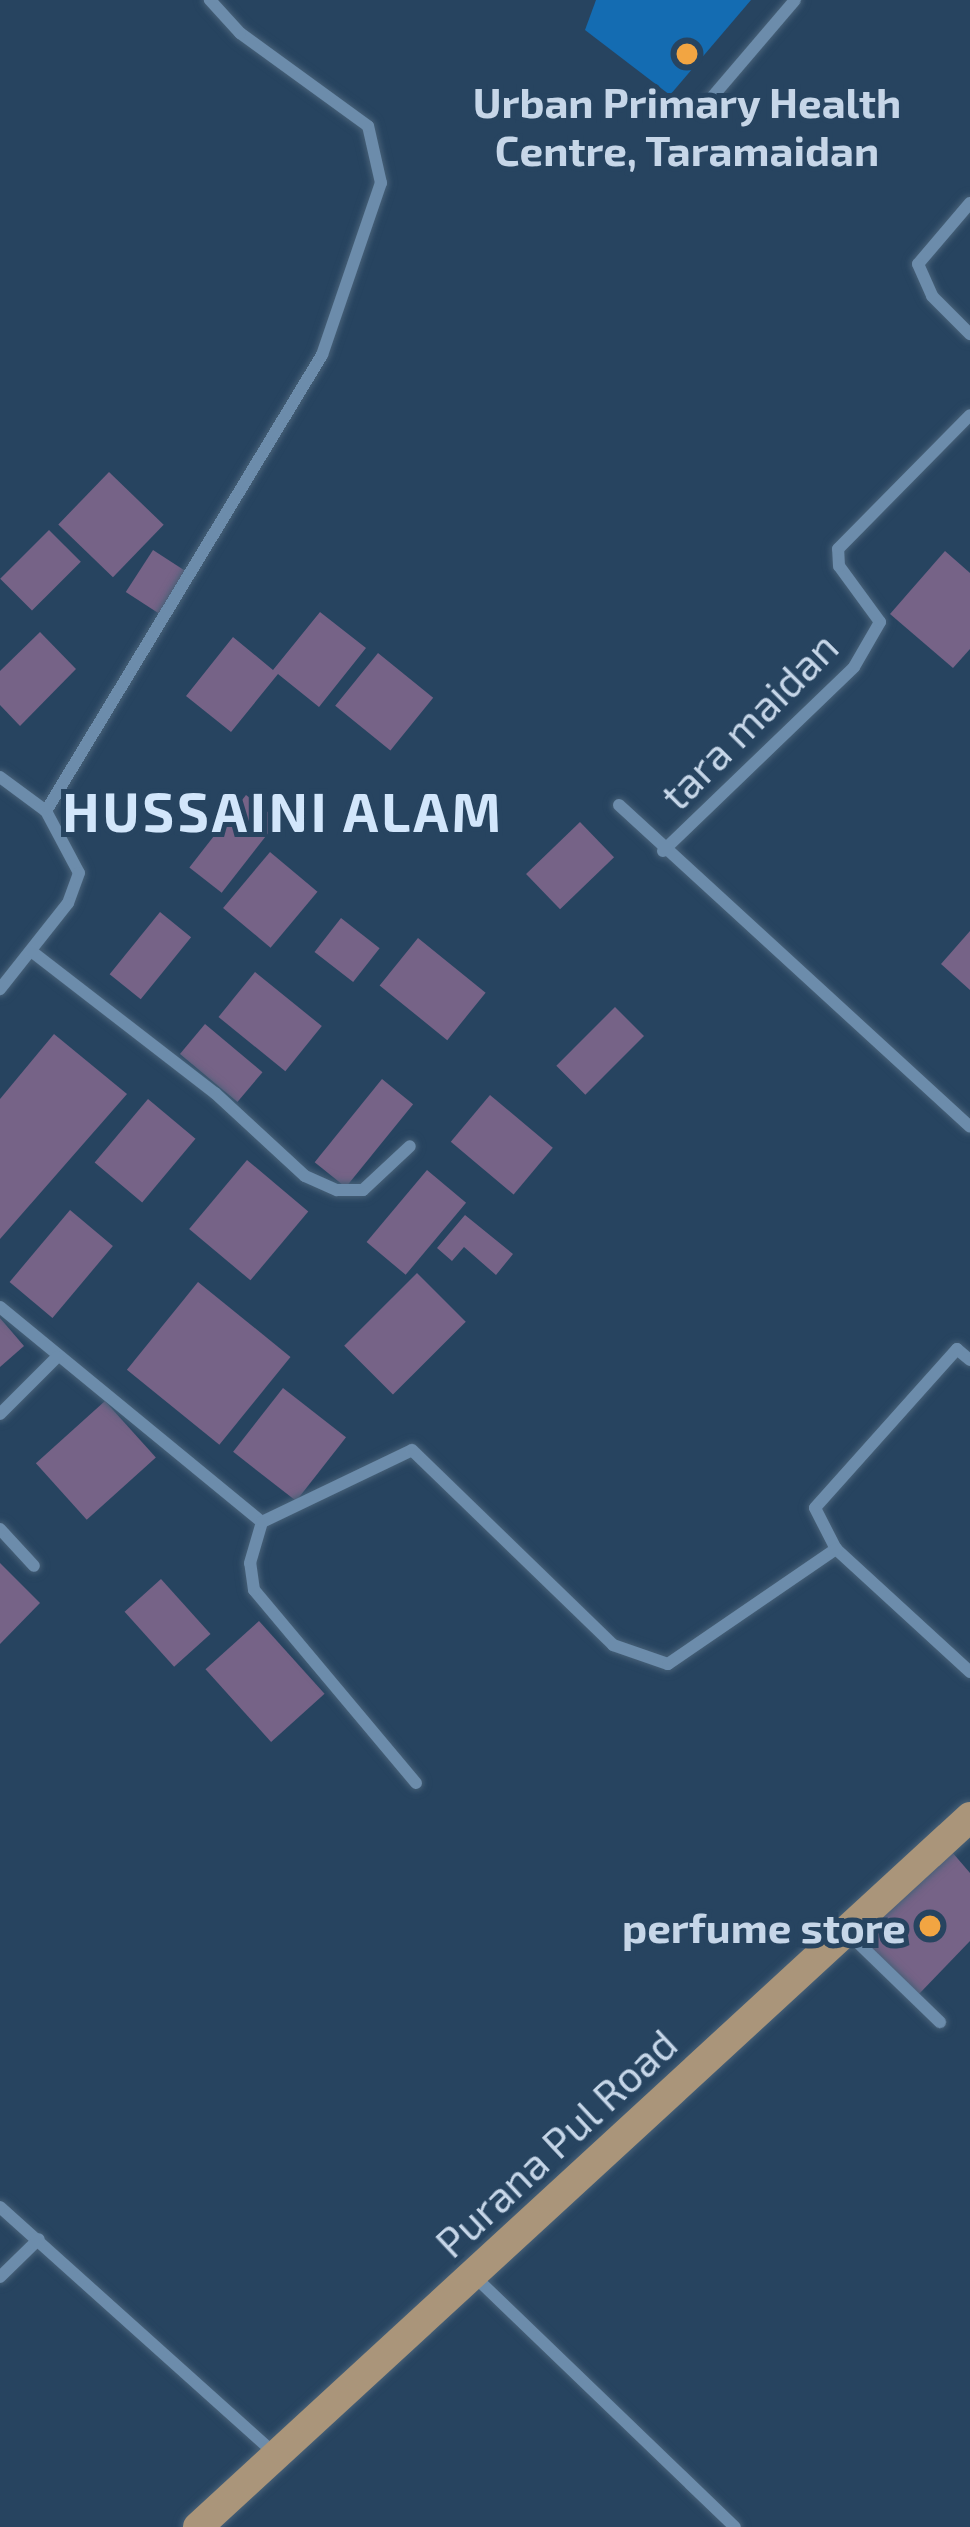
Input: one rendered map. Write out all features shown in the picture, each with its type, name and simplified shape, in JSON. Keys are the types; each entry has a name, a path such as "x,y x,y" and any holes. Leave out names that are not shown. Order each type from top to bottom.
{"main road":[{"name":"Purana Pul Road","path":"198,2527 970,1817"}],"street":[{"path":"46,811 322,355 382,183 368,126 240,33 210,0"},
{"path":"707,103 795,0"},
{"path":"970,203 930,242 918,264 922,282 970,334"},
{"name":"tara maidan","path":"664,851 865,651 880,622 839,566 838,549 970,415"},
{"path":"0,777 46,811 79,873 68,903 0,989"},
{"path":"620,806 970,1127"},
{"path":"31,951 215,1093 305,1176 337,1190 363,1190 410,1146"},
{"path":"0,1306 262,1522"},
{"path":"970,1360 957,1349 815,1508 836,1550 970,1672"},
{"path":"0,1414 57,1357"},
{"path":"416,1783 254,1590 250,1563 262,1522 412,1450 613,1645 668,1664 836,1550"},
{"path":"0,1529 34,1567"},
{"path":"844,1929 940,2022"},
{"path":"0,2206 275,2454"},
{"path":"0,2277 39,2239"},
{"path":"473,2275 735,2527"}],"shaded area":[{"path":"596,0 751,0 670,95 585,30"}],"building":[{"path":"109,472 164,525 113,577 58,525"},
{"path":"49,530 81,562 32,611 0,579"},
{"path":"153,550 187,572 159,614 126,592"},
{"path":"945,551 970,573 970,649 953,668 890,614"},
{"path":"320,612 366,648 319,707 278,674 231,732 186,696 233,637 273,670"},
{"path":"40,632 76,669 20,726 0,705 0,671"},
{"path":"378,653 433,698 390,751 335,706"},
{"path":"246,795 278,820 222,893 189,867"},
{"path":"580,822 614,857 560,909 526,874"},
{"path":"270,852 317,892 271,948 223,908"},
{"path":"160,912 191,937 141,999 110,974"},
{"path":"341,918 380,948 353,982 315,952"},
{"path":"970,931 970,990 941,964"},
{"path":"418,938 486,993 447,1040 380,985"},
{"path":"255,972 322,1026 285,1071 218,1017"},
{"path":"615,1007 644,1036 585,1095 556,1066"},
{"path":"205,1024 262,1072 237,1102 180,1054"},
{"path":"54,1034 127,1094 0,1239 0,1099"},
{"path":"382,1079 413,1104 346,1187 315,1162"},
{"path":"490,1095 553,1148 514,1194 451,1142"},
{"path":"148,1099 195,1139 142,1202 95,1163"},
{"path":"247,1160 308,1211 250,1280 189,1229"},
{"path":"427,1170 466,1203 406,1275 367,1242"},
{"path":"70,1210 113,1246 52,1318 10,1282"},
{"path":"465,1215 513,1254 496,1275 464,1247 452,1261 437,1248"},
{"path":"417,1273 466,1322 393,1395 344,1346"},
{"path":"198,1282 290,1357 219,1445 127,1370"},
{"path":"0,1318 24,1346 0,1367"},
{"path":"283,1388 346,1437 296,1501 233,1452"},
{"path":"105,1401 156,1457 87,1520 36,1463"},
{"path":"0,1563 40,1603 0,1644"},
{"path":"161,1579 211,1634 174,1667 125,1612"},
{"path":"259,1621 325,1694 271,1742 205,1669"},
{"path":"946,1845 970,1873 970,1941 919,1994 846,1932"}],"place":[{"name":"Urban Primary Health Centre, Taramaidan","path":"687,54"},
{"name":"perfume store","path":"930,1926"}],"district":[{"name":"HUSSAINI ALAM","path":"283,811"}]}
